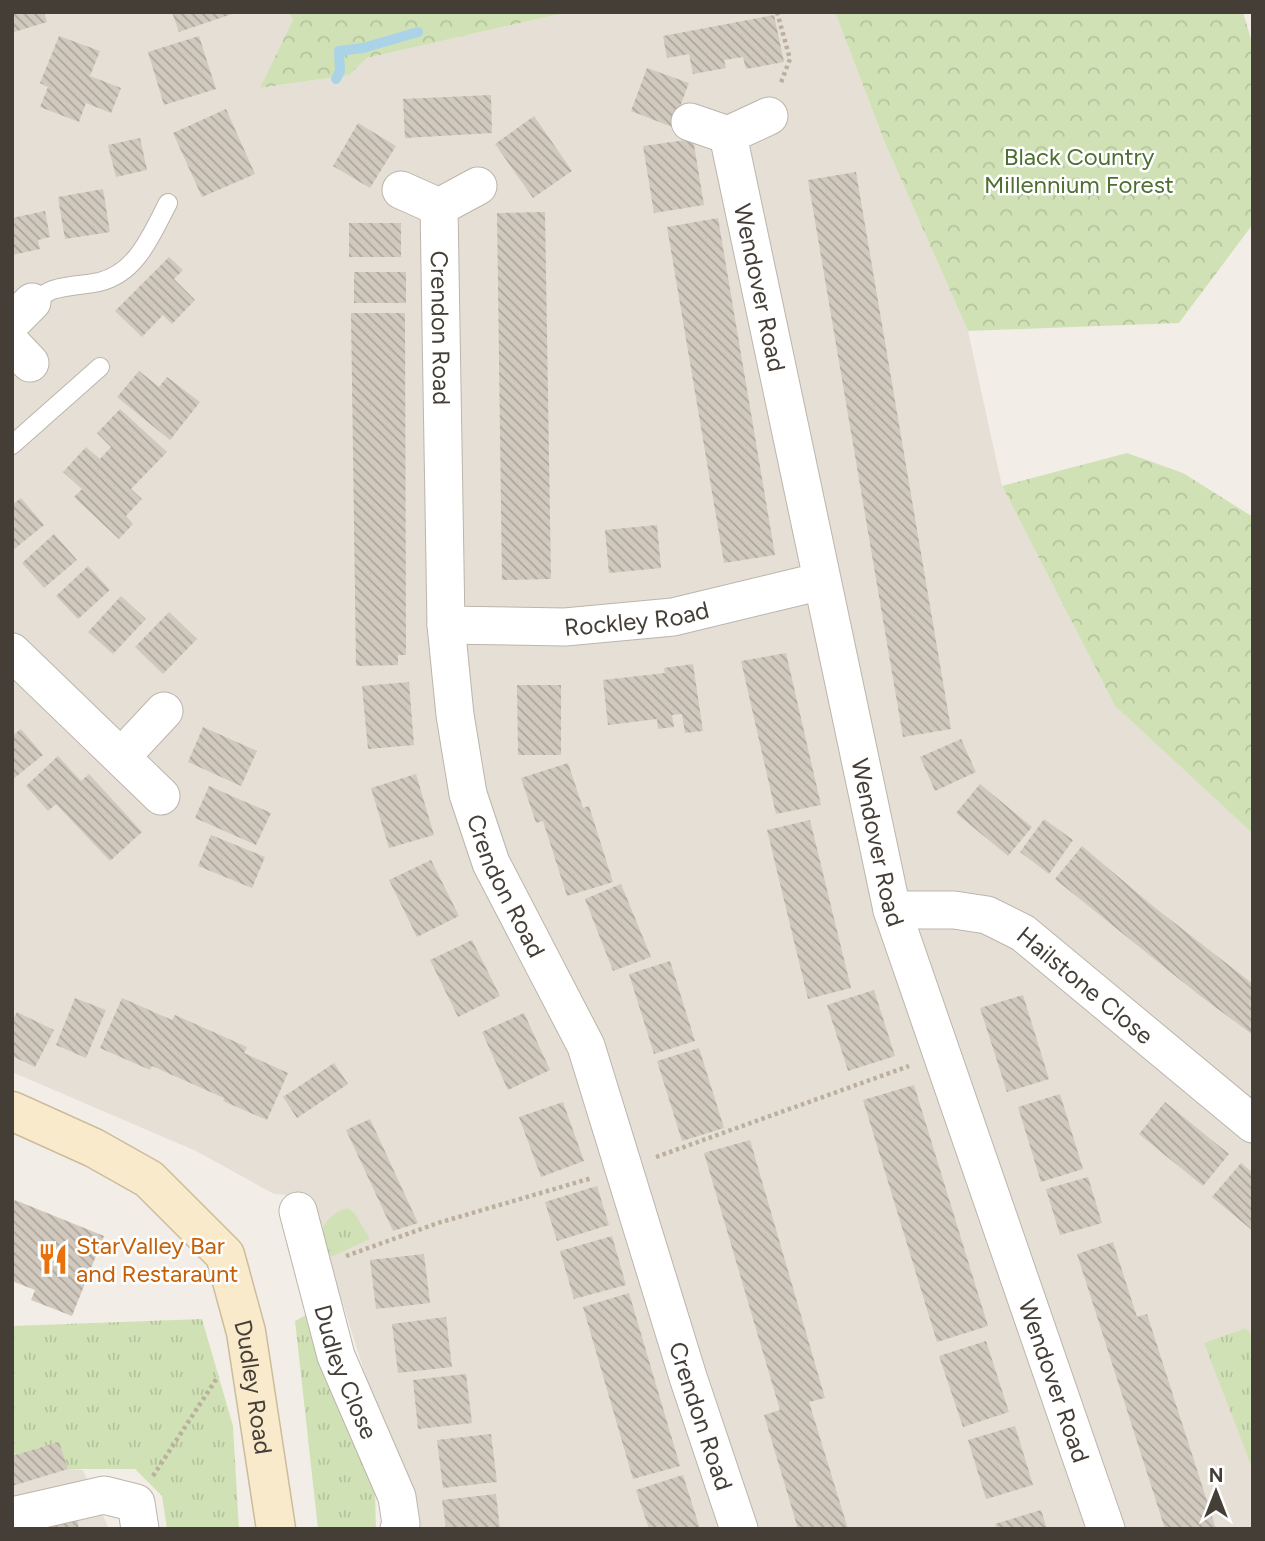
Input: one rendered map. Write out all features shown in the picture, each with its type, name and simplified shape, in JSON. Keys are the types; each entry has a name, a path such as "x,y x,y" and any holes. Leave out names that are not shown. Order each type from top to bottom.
{"main road":[{"name":"Dudley Road","path":"12,1111 94,1148 149,1179 225,1255 246,1332 276,1529"}],"street":[{"path":"690,122 728,135 769,117"},
{"name":"Wendover Road","path":"728,135 892,910 1106,1529"},
{"path":"401,190 439,207 478,186"},
{"name":"Crendon Road","path":"439,207 446,625 455,715 468,794 491,863 586,1046 688,1377 739,1529"},
{"name":"Rockley Road","path":"446,625 565,627 673,617 822,581"},
{"path":"12,652 162,796"},
{"path":"122,756 164,711"},
{"name":"Hailstone Close","path":"892,910 954,910 987,915 1023,933 1253,1124"},
{"name":"Dudley Close","path":"298,1212 336,1356 397,1497 401,1524 399,1529"},
{"path":"12,1516 104,1495 138,1516"}],"lane":[{"path":"22,312 53,289 100,282 131,265 144,248 168,204"},
{"path":"12,445 100,367"}],"path":[{"path":"776,12 790,59"},
{"path":"138,1516 217,1377"}],"shaded area":[{"path":"12,12 289,12 293,20 261,88 349,75 367,58 568,12 835,12 885,143 968,331 1002,486 1115,706 1253,834 1253,1337 1246,1328 1205,1343 1253,1470 1253,1529 414,1529 309,1197 274,1194 196,1151 12,1072"},
{"path":"12,1442 16,1455 59,1442 68,1469 83,1470 109,1529 12,1529"}],"green space":[{"path":"289,12 568,12 367,58 349,75 260,88 293,20"},
{"name":"Black Country Millennium Forest","path":"835,12 1243,12 1253,46 1253,224 1179,323 968,331 885,143"},
{"path":"1127,453 1183,473 1253,517 1253,834 1115,706 1002,486"},
{"path":"348,1208 355,1214 370,1239 333,1256 324,1256 320,1240 324,1226 334,1215"},
{"path":"308,1314 375,1494 376,1529 318,1529 295,1321"},
{"path":"202,1319 233,1426 239,1529 167,1529 162,1496 135,1469 68,1469 15,1455 12,1442 12,1326"},
{"path":"1246,1328 1253,1337 1253,1470 1204,1343"}],"building":[{"path":"12,12 44,12 47,22 14,32"},
{"path":"172,12 234,12 235,13 179,32"},
{"path":"774,15 784,62 746,69 743,57 724,60 726,68 693,74 689,54 667,58 663,36"},
{"path":"59,36 100,51 90,76 121,88 111,113 86,103 79,122 40,107 48,87 40,83"},
{"path":"199,36 216,89 164,105 148,52"},
{"path":"647,68 689,83 672,127 631,111"},
{"path":"491,95 492,133 405,138 403,99"},
{"path":"226,109 255,174 202,197 173,133"},
{"path":"534,116 572,171 533,198 495,144"},
{"path":"358,123 396,146 370,188 333,166"},
{"path":"140,138 147,170 116,177 108,145"},
{"path":"693,139 704,205 654,213 643,146"},
{"path":"856,172 951,729 903,737 808,180"},
{"path":"103,189 110,232 65,239 58,197"},
{"path":"45,211 50,237 38,240 40,249 12,255 12,218"},
{"path":"545,212 551,579 502,580 497,213"},
{"path":"718,218 775,555 724,563 667,227"},
{"path":"349,223 401,223 401,257 349,257"},
{"path":"169,257 183,270 174,279 195,300 172,324 163,315 142,337 115,311"},
{"path":"354,272 406,272 406,303 354,303"},
{"path":"351,313 405,313 406,655 398,655 398,665 356,666"},
{"path":"139,371 159,387 167,377 200,402 170,440 117,397"},
{"path":"120,409 167,452 131,489 142,499 126,516 133,524 119,539 74,497 82,489 63,472 86,447 100,459 111,447 97,433"},
{"path":"21,498 44,525 12,551 12,505"},
{"path":"657,525 661,568 609,573 605,530"},
{"path":"54,534 77,560 44,588 22,563"},
{"path":"88,566 110,590 78,619 56,596"},
{"path":"121,596 146,619 113,654 88,632"},
{"path":"169,612 197,639 163,674 135,647"},
{"path":"786,653 821,805 776,814 741,661"},
{"path":"693,664 703,731 685,733 682,714 672,715 674,727 658,729 657,719 608,725 603,680 665,673 664,668"},
{"path":"409,682 414,745 368,749 362,686"},
{"path":"517,685 561,685 561,755 518,755"},
{"path":"203,727 257,751 241,786 188,762"},
{"path":"21,729 43,755 12,780 12,736"},
{"path":"961,739 976,772 935,791 920,757"},
{"path":"58,756 81,781 89,774 142,832 110,861 56,804 48,811 26,786"},
{"path":"568,763 583,808 589,806 613,882 567,896 543,821 536,823 521,778"},
{"path":"416,774 434,835 389,848 371,788"},
{"path":"980,784 1032,827 1008,856 956,813"},
{"path":"209,786 271,813 256,845 195,818"},
{"path":"1044,819 1073,840 1049,874 1020,852"},
{"path":"810,820 851,988 808,999 767,830"},
{"path":"211,835 265,857 252,888 198,866"},
{"path":"1082,846 1154,907 1253,984 1253,1035 1055,879"},
{"path":"431,860 459,916 417,937 389,880"},
{"path":"621,884 651,957 613,971 585,899"},
{"path":"472,940 500,996 458,1017 430,960"},
{"path":"670,961 695,1041 654,1054 629,974"},
{"path":"874,990 895,1056 848,1071 827,1005"},
{"path":"1023,995 1049,1079 1007,1092 980,1008"},
{"path":"75,998 106,1010 86,1058 56,1045"},
{"path":"122,998 172,1020 175,1015 247,1047 244,1053 288,1073 267,1120 152,1066 150,1070 100,1048"},
{"path":"17,1012 54,1030 35,1067 12,1056 12,1022"},
{"path":"524,1013 550,1070 508,1090 482,1032"},
{"path":"699,1048 724,1128 682,1141 657,1061"},
{"path":"334,1063 348,1084 297,1118 283,1097"},
{"path":"914,1085 988,1326 937,1342 863,1100"},
{"path":"1060,1094 1083,1169 1041,1182 1018,1107"},
{"path":"563,1102 584,1161 541,1177 519,1117"},
{"path":"1165,1102 1229,1154 1203,1186 1139,1134"},
{"path":"370,1119 418,1223 393,1231 346,1130"},
{"path":"750,1140 825,1398 809,1402 848,1529 798,1529 764,1415 780,1410 704,1153"},
{"path":"1241,1163 1253,1173 1253,1231 1212,1197"},
{"path":"1088,1177 1102,1223 1060,1235 1046,1189"},
{"path":"597,1186 609,1225 557,1241 545,1202"},
{"name":"StarValley Bar and Restaraunt","path":"15,1200 104,1236 72,1316 31,1300 35,1290 12,1281 12,1208"},
{"path":"612,1236 626,1285 574,1299 560,1251"},
{"path":"1113,1242 1137,1317 1147,1314 1216,1529 1165,1529 1077,1254"},
{"path":"424,1254 430,1303 376,1309 370,1260"},
{"path":"629,1293 680,1466 633,1479 583,1307"},
{"path":"446,1317 452,1367 398,1373 392,1324"},
{"path":"986,1341 1009,1412 963,1427 939,1356"},
{"path":"466,1374 472,1423 418,1429 413,1380"},
{"path":"1015,1426 1033,1485 986,1499 968,1440"},
{"path":"491,1434 497,1482 443,1488 437,1440"},
{"path":"59,1442 68,1469 12,1486 12,1456"},
{"path":"683,1475 700,1529 649,1529 636,1490"},
{"path":"496,1494 500,1529 446,1529 442,1500"},
{"path":"1041,1510 1047,1529 997,1529 995,1524"},
{"path":"77,1518 79,1529 42,1529 42,1528"}],"waterway":[{"path":"336,79 340,71 339,51 363,48 418,32"}],"place":[{"name":"StarValley Bar and Restaraunt","path":"53,1259"}]}
